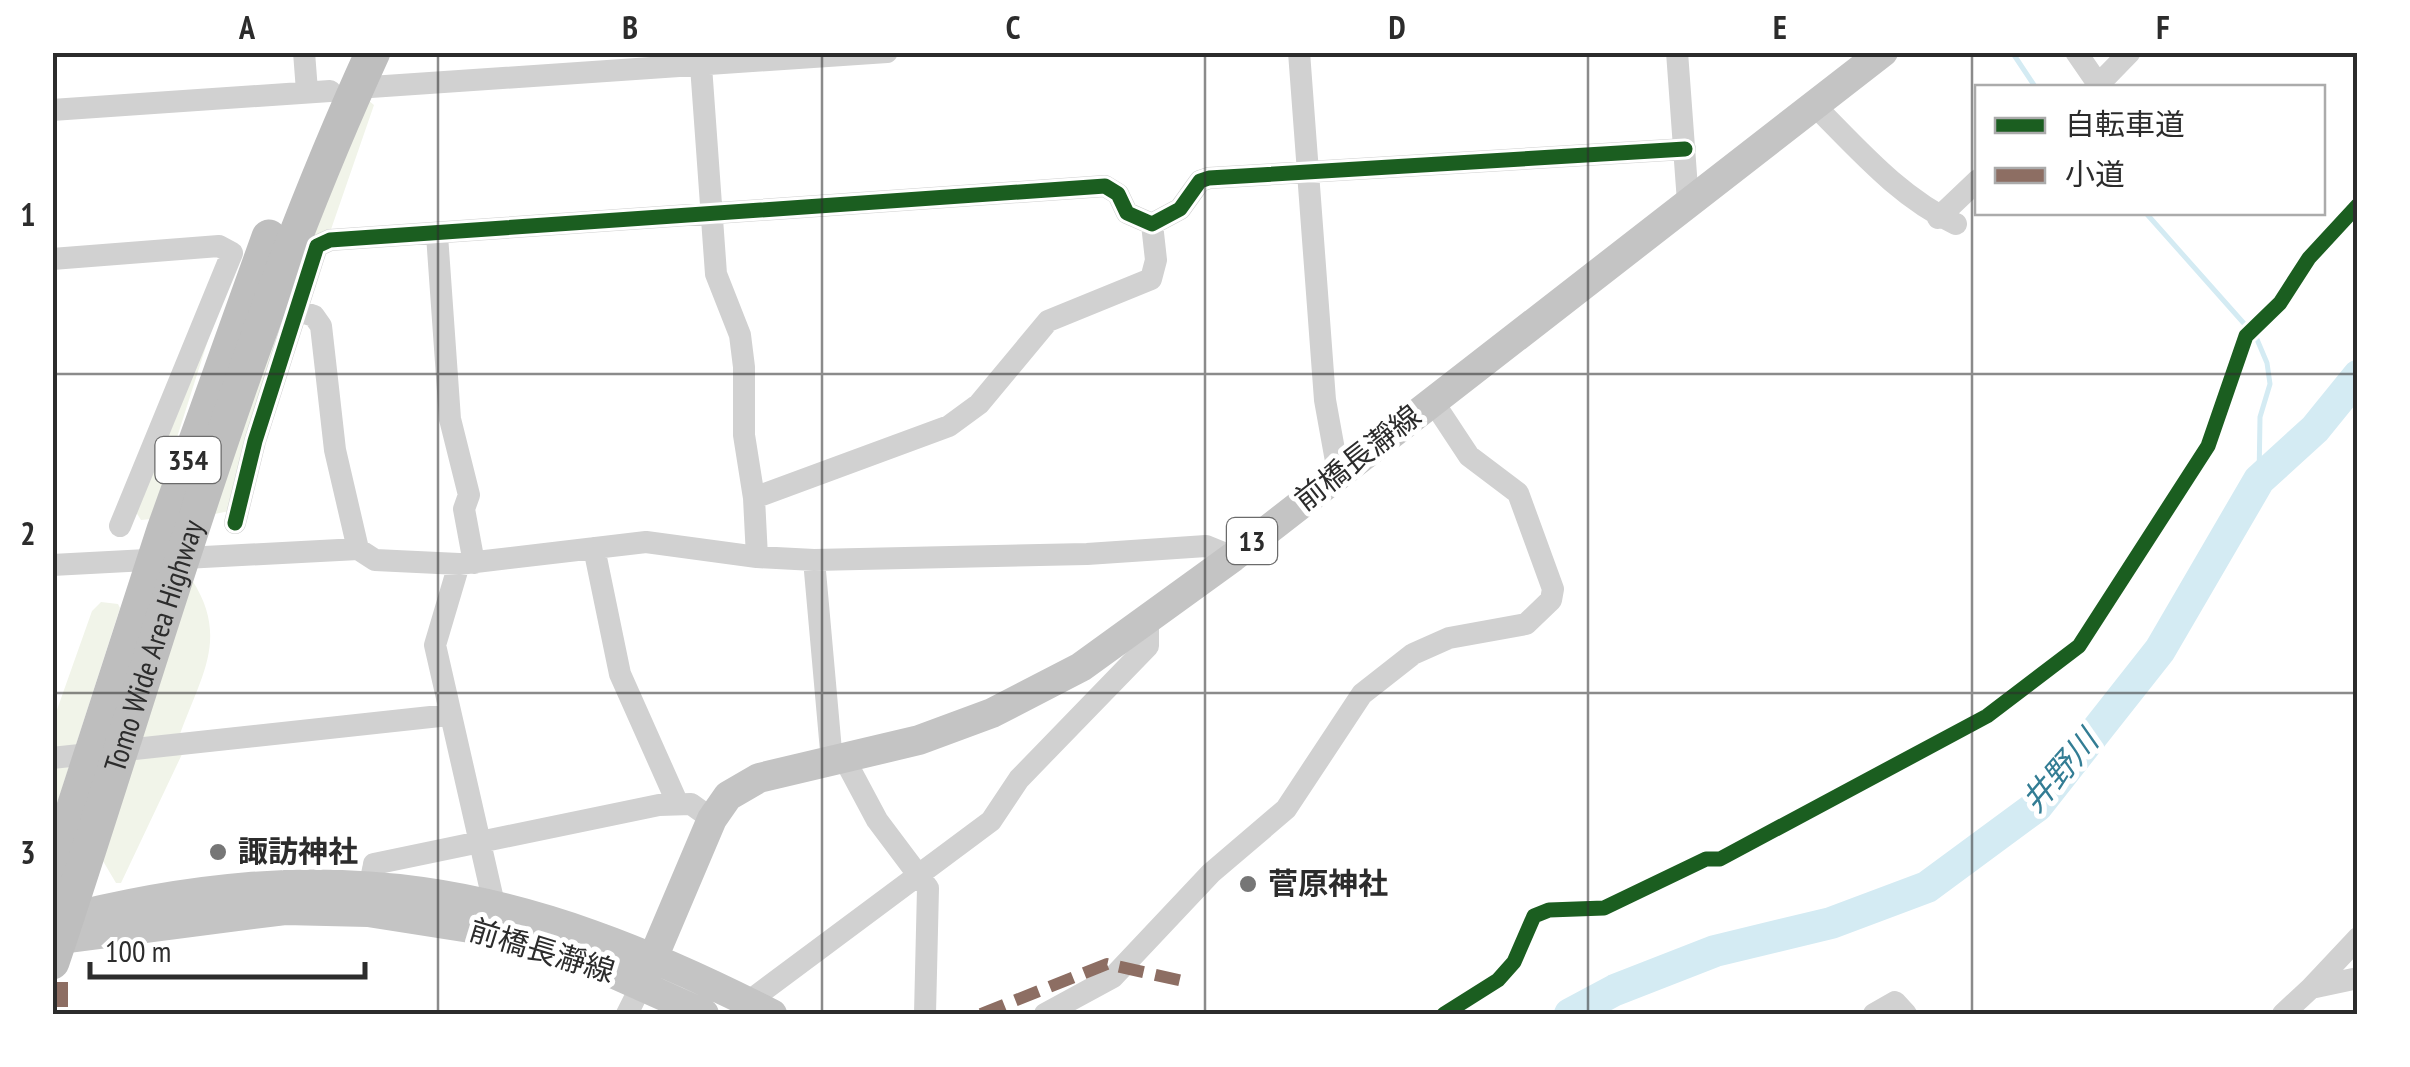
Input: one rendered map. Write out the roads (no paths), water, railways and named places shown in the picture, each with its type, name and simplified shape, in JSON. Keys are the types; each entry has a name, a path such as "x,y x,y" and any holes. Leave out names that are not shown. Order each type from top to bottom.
{"highway":[{"name":"Tomo Wide Area Highway","path":"57,936 240,310 348,52"},
{"name":"Tomo Wide Area Highway","path":"331,90 372,52"},
{"name":"Tomo Wide Area Highway","path":"52,875 108,751"}],"main road":[{"name":"前橋長瀞線","path":"648,970 712,819 728,796 759,778 838,761 992,713 1082,666 1233,557 1882,52"},
{"name":"前橋長瀞線","path":"57,936 106,906 204,890 282,882 370,885 494,904 574,925 648,970"},
{"name":"前橋長瀞線","path":"57,936 285,910 368,912 502,933 570,954 648,970"},
{"path":"648,970 760,1008"},
{"path":"648,970 704,1014"}],"street":[{"path":"304,52 331,90"},
{"path":"52,110 700,59 887,52"},
{"path":"1299,52 1325,400 1338,472"},
{"path":"1677,52 1688,202"},
{"path":"2076,52 2095,85"},
{"path":"2097,85 2130,52"},
{"path":"700,59 716,274 740,335 744,436 754,498 756,558"},
{"path":"1815,106 1891,182 1947,221 1975,184"},
{"path":"1152,224 1180,208 1200,181 1307,170 1685,148"},
{"path":"235,523 317,246 330,240 1105,186 1118,194 1126,214 1152,224"},
{"path":"754,498 950,426 978,404 1048,321 1151,278 1156,260 1152,224"},
{"path":"437,234 450,419 469,496 464,509 466,564 435,645 494,904"},
{"path":"52,259 219,246 232,253 120,526"},
{"path":"296,310 314,316 321,326 334,450 358,550"},
{"path":"1045,1014 1113,977 1211,872 1286,810 1362,694 1413,654 1449,638 1526,624 1551,600 1553,589 1518,494 1469,456 1432,400"},
{"path":"52,565 358,550 376,560 466,564 646,542 756,558 814,560 1087,554 1206,546 1233,557"},
{"path":"594,548 620,674 677,802"},
{"path":"814,560 838,761 916,878 928,888 925,1014"},
{"path":"760,1008 991,821 1018,778 1148,646 1148,618"},
{"path":"52,758 449,715"},
{"path":"370,885 374,864 677,802 691,804 712,819"},
{"path":"2283,1014 2358,938"},
{"path":"627,1014 648,970"},
{"path":"2311,988 2358,978"},
{"path":"1874,1014 1895,1002 1906,1014"}],"waterway":[{"path":"2012,52 2034,85"},
{"path":"2148,215 2256,337 2267,363 2270,384 2260,417 2259,480"},
{"name":"井野川","path":"1570,1014 1615,990 1715,951 1831,923 1927,887 2037,806 2160,650 2259,480 2315,429 2358,376"}],"place":[{"name":"諏訪神社","path":"218,852"},
{"name":"菅原神社","path":"1248,884"}]}
